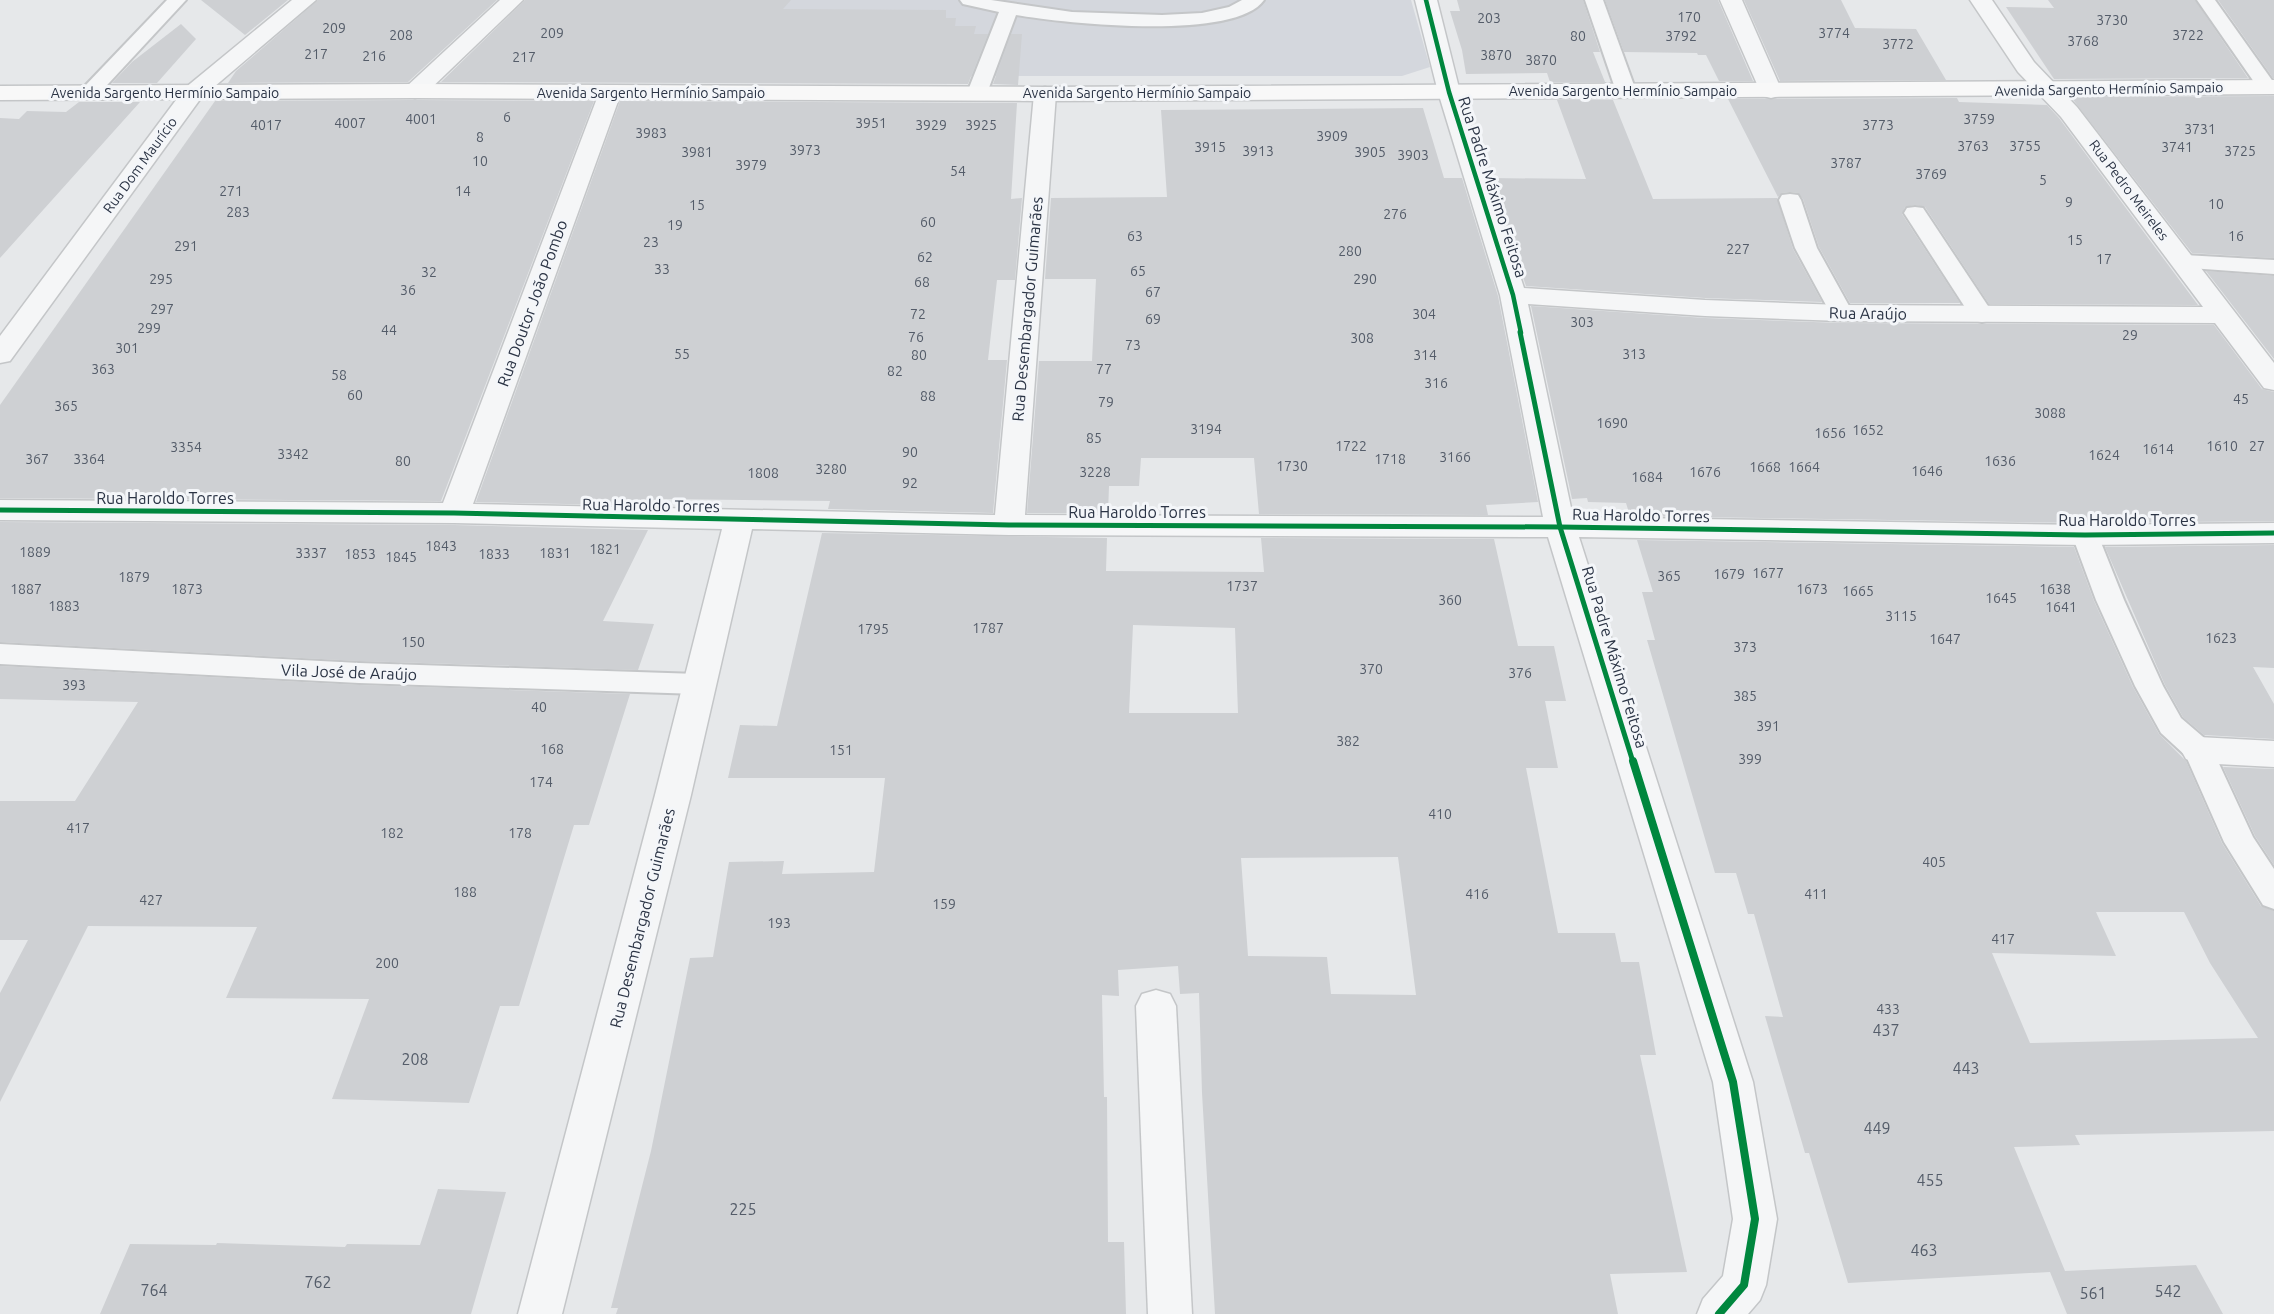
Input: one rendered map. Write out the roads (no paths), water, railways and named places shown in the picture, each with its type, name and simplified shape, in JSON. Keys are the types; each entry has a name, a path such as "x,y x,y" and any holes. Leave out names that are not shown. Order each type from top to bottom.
{"main road":[{"name":"Avenida Sargento Hermínio Sampaio","path":"0,93 415,91 1045,94 2271,88"}],"street":[{"name":"Rua Dom Maurício","path":"0,355 193,93 305,0"},
{"path":"415,91 512,0"},
{"name":"Rua Padre Máximo Feitosa","path":"1426,0 1449,92 1513,295 1560,528 1733,1082 1755,1218 1744,1285 1719,1314"},
{"path":"1731,0 1771,91"},
{"name":"Rua Pedro Meireles","path":"1981,0 2026,66 2069,112 2274,382"},
{"name":"Rua Doutor João Pombo","path":"454,513 610,93"},
{"name":"Rua Desembargador Guimarães","path":"1009,525 1045,94"},
{"name":"Rua Araújo","path":"1513,295 1706,308 1841,313 2224,315"},
{"name":"Rua Haroldo Torres","path":"0,510 454,513 1009,525 1560,528 2085,535 2274,533"},
{"name":"Rua Desembargador Guimarães","path":"540,1314 673,795 739,520"},
{"path":"2198,750 2274,754"},
{"path":"1156,1006 1170,1314"}],"lane":[{"path":"89,93 177,0"},
{"path":"969,0 1009,9 1034,6 1159,22 1212,18 1249,6 1254,0"},
{"path":"1594,0 1626,91"},
{"path":"2206,0 2271,88"},
{"path":"976,93 1009,9"},
{"path":"1790,200 1806,248 1841,313"},
{"path":"1915,213 1982,315"},
{"path":"2184,262 2274,267"},
{"path":"2085,535 2110,600 2149,686 2171,725 2198,750 2240,842 2274,896"},
{"name":"Vila José de Araújo","path":"0,654 359,673 698,684"}]}
